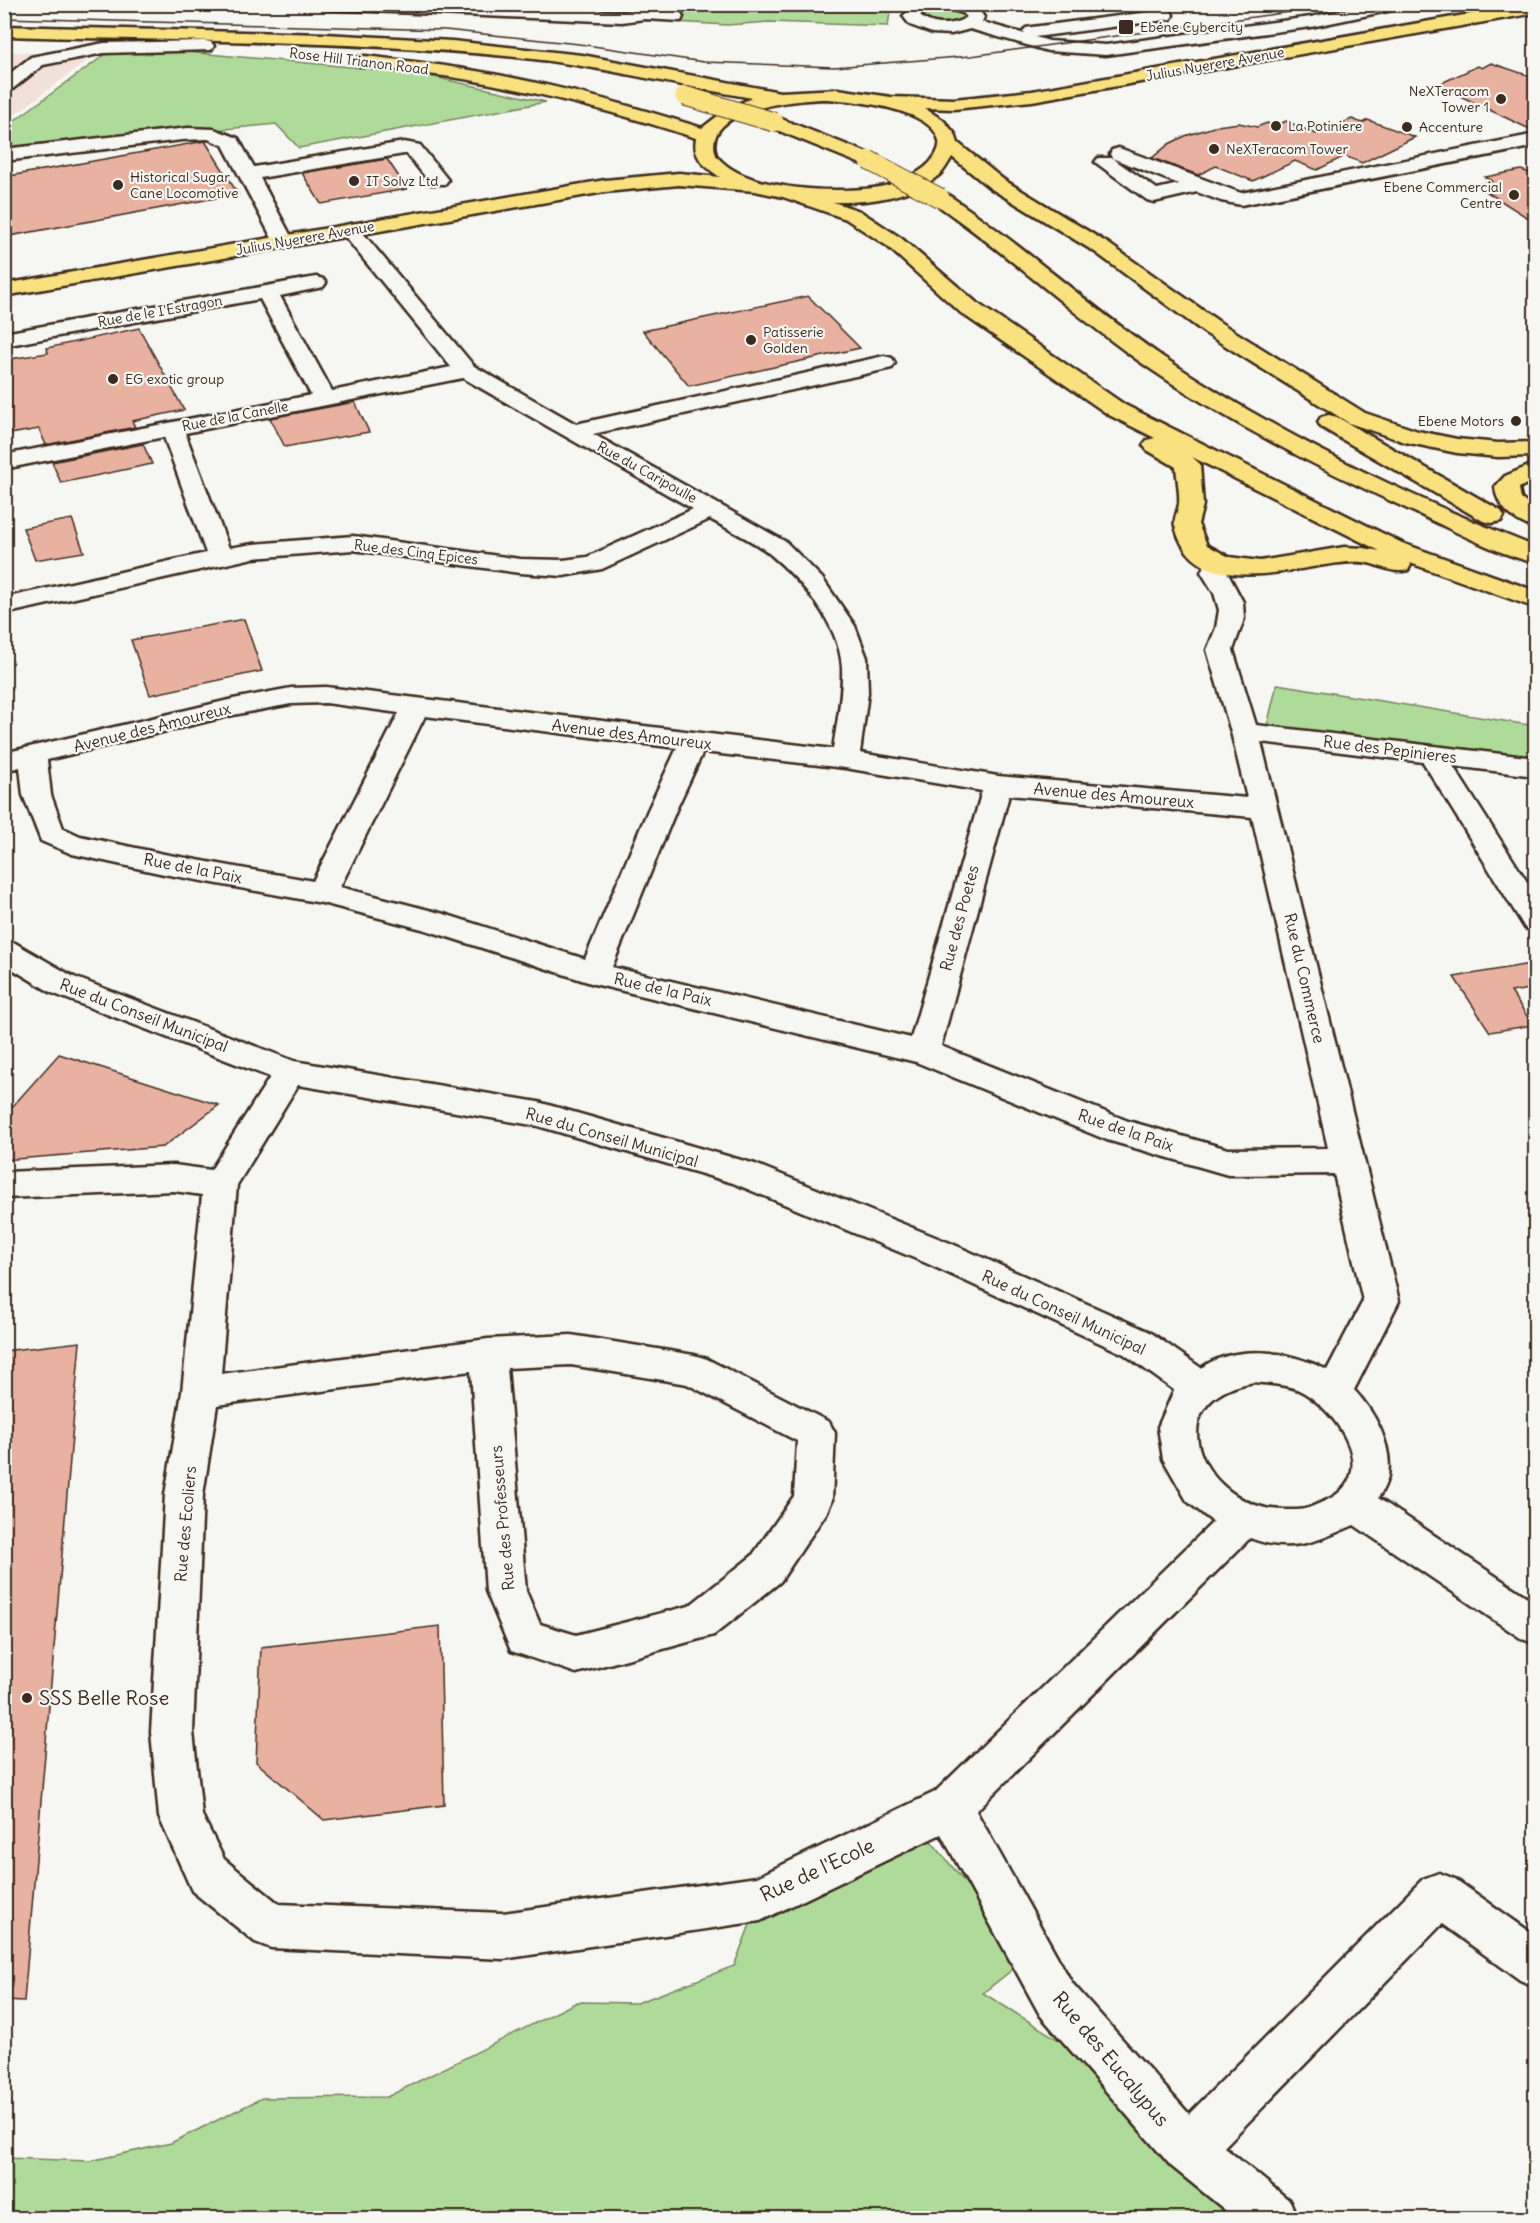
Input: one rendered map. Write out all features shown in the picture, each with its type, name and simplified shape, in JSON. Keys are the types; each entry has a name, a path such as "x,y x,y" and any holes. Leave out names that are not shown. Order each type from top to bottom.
{"main road":[{"name":"Julius Nyerere Avenue","path":"684,155 705,140 720,119 737,110 779,97 824,93 848,94 892,102 954,104 1032,96 1520,8 1536,8"},
{"name":"Julius Nyerere Avenue","path":"993,118 1536,20"},
{"name":"Rose Hill Trianon Road","path":"4,32 211,42 346,58 491,80 612,107 705,140"},
{"path":"211,42 479,59 685,96 774,122 868,160 940,198 974,221 1153,360 1298,447 1368,482 1536,556"},
{"path":"211,42 405,43 518,52 656,73 779,97"},
{"name":"Julius Nyerere Avenue","path":"4,290 604,186 679,179 752,186 790,195 829,197 867,194 901,187 928,175 944,161 953,137 919,112 892,102"},
{"path":"953,137 997,184 1102,248 1213,328 1357,418 1413,437 1457,446 1498,450 1536,449"},
{"name":"Julius Nyerere Avenue","path":"705,140 710,161 726,174 752,186"},
{"name":"Julius Nyerere Avenue","path":"604,186 664,163"},
{"path":"790,195 853,215 894,242 969,308 1117,410 1394,548 1536,600"},
{"path":"969,308 987,335 1113,421 1188,464 1191,506 1186,524 1199,551 1218,561 1247,570 1330,556 1363,555 1393,562 1536,614"},
{"path":"1213,328 1283,390 1334,425 1470,505 1536,537"},
{"path":"1536,470 1513,481 1507,487 1506,495 1509,502 1536,521"}],"street":[{"path":"325,4 458,6 622,17 644,14 675,17"},
{"path":"644,14 661,4"},
{"path":"928,5 917,9 911,16 926,27 955,28 970,24 1048,46 1106,50 1311,22 1398,4"},
{"path":"958,5 969,9 976,17 970,24"},
{"path":"1009,35 1165,15"},
{"path":"4,87 37,61 104,48 211,42"},
{"path":"13,59 30,67"},
{"path":"4,155 200,133 225,138 231,142 284,242"},
{"path":"1200,185 1154,196 1112,158 1200,185 1228,197 1257,198 1536,140"},
{"path":"249,174 404,148 413,149 438,180"},
{"name":"Rue du Caripoulle","path":"350,230 466,371 777,547 809,578 829,603 843,627 855,660 845,759"},
{"name":"Rue de le I'Estragon","path":"4,340 316,283"},
{"path":"267,292 326,399"},
{"path":"574,431 884,363"},
{"name":"Rue de la Canelle","path":"4,462 466,371"},
{"path":"172,429 220,557"},
{"name":"Rue des Cinq Epices","path":"4,606 220,557 254,551 353,543 520,566 562,568 593,564 713,509"},
{"name":"Rue du Commerce","path":"1218,561 1214,572 1226,589 1232,606 1232,621 1220,650 1245,732 1381,1302 1334,1393"},
{"name":"Avenue des Amoureux","path":"19,759 233,707 291,696 326,695 845,759 999,785 1264,809"},
{"path":"322,893 416,706"},
{"name":"Rue des Pepinieres","path":"1245,732 1536,767"},
{"path":"594,973 662,810 694,742"},
{"path":"1431,754 1536,921"},
{"name":"Rue de la Paix","path":"19,759 37,795 51,834 72,844 164,864 322,893 433,921 594,973 923,1052 1119,1131 1228,1162 1349,1161"},
{"name":"Rue des Poetes","path":"923,1052 971,874 999,785"},
{"name":"Rue du Conseil Municipal","path":"4,950 63,985 290,1072 538,1114 743,1173 938,1253 1137,1343 1199,1387"},
{"name":"Rue des Ecoliers","path":"271,1926 208,1875 181,1816 172,1732 184,1495 201,1392 220,1184 290,1072"},
{"path":"4,1185 174,1178 220,1184"},
{"name":"Rue des Professeurs","path":"201,1392 488,1354 571,1350 694,1370 816,1433 813,1500 766,1569 700,1622 576,1654 525,1638 506,1591 488,1354"},
{"path":"1254,1367 1286,1370 1317,1382 1334,1393 1362,1426 1371,1453 1368,1480 1355,1503 1333,1520 1305,1528 1274,1529 1242,1520 1214,1503 1192,1481 1180,1456 1177,1430 1179,1422 1184,1406 1199,1387 1224,1372 1254,1367"},
{"path":"1355,1503 1536,1626"},
{"name":"Rue de l'Ecole","path":"271,1926 503,1936 760,1899 950,1807 1242,1520"},
{"name":"Rue des Eucalypus","path":"950,1807 1056,1999 1188,2149 1273,2218"},
{"path":"1188,2149 1439,1895 1536,1964"}],"shaded area":[{"path":"5,51 92,57 5,122"}],"green space":[{"path":"474,4 638,5 610,10"},
{"path":"668,4 884,4 890,13 888,26 769,22 727,25 658,21"},
{"path":"946,8 962,13 964,17 949,24 943,24 932,22 923,16 929,10"},
{"path":"175,51 416,73 546,102 299,148 276,124 5,151 4,128 106,54"},
{"path":"1277,684 1535,726 1535,761 1267,726"},
{"path":"858,1839 931,1841 1027,1958 983,1993 1088,2058 1232,2218 5,2218 5,2158 90,2161 171,2143 262,2098 387,2097 577,2002 637,2003 734,1966 751,1922"}],"building":[{"name":"NeXTeracom Tower 1","path":"1491,63 1536,78 1536,132 1437,85 1478,66 1482,68"},
{"path":"1352,119 1362,123 1368,120 1415,137 1362,163 1345,156 1317,170 1295,161 1253,181 1216,166 1198,175 1152,158 1169,144 1185,136 1217,126 1239,123 1257,127 1267,123 1276,126 1286,121 1316,134"},
{"name":"Historical Sugar Cane Locomotive","path":"205,141 238,194 4,237 4,177"},
{"name":"IT Solvz Ltd","path":"387,159 407,189 321,204 302,173"},
{"name":"Ebene Commercial Centre","path":"1521,170 1536,175 1536,223 1476,185 1492,181 1485,177"},
{"name":"Patisserie Golden","path":"808,296 860,348 689,386 643,331"},
{"name":"EG exotic group","path":"139,328 184,410 132,421 135,427 46,445 39,429 4,435 4,360 48,353 47,348"},
{"path":"355,402 369,432 285,447 270,418"},
{"path":"143,444 152,464 61,483 52,462"},
{"path":"72,519 84,552 35,560 23,528"},
{"path":"244,619 262,671 150,695 131,640"},
{"path":"1536,963 1536,988 1511,992 1533,1025 1490,1032 1454,977"},
{"path":"59,1054 219,1105 163,1147 4,1160 4,1116"},
{"name":"SSS Belle Rose","path":"80,1342 24,2001 4,2000 4,1351"},
{"path":"440,1626 444,1805 324,1820 256,1762 261,1647"}],"tram line":[{"path":"4,18 445,30 579,44 704,62 834,67 971,56 1348,4"}],"place":[{"name":"Ebéne Cybercity","path":"1126,27"},
{"name":"NeXTeracom Tower 1","path":"1501,99"},
{"name":"La Potiniere","path":"1276,126"},
{"name":"Accenture","path":"1407,127"},
{"name":"NeXTeracom Tower","path":"1214,149"},
{"name":"IT Solvz Ltd","path":"354,181"},
{"name":"Historical Sugar Cane Locomotive","path":"118,185"},
{"name":"Ebene Commercial Centre","path":"1514,195"},
{"name":"Patisserie Golden","path":"751,340"},
{"name":"EG exotic group","path":"113,379"},
{"name":"Ebene Motors","path":"1516,421"},
{"name":"SSS Belle Rose","path":"27,1698"}]}
